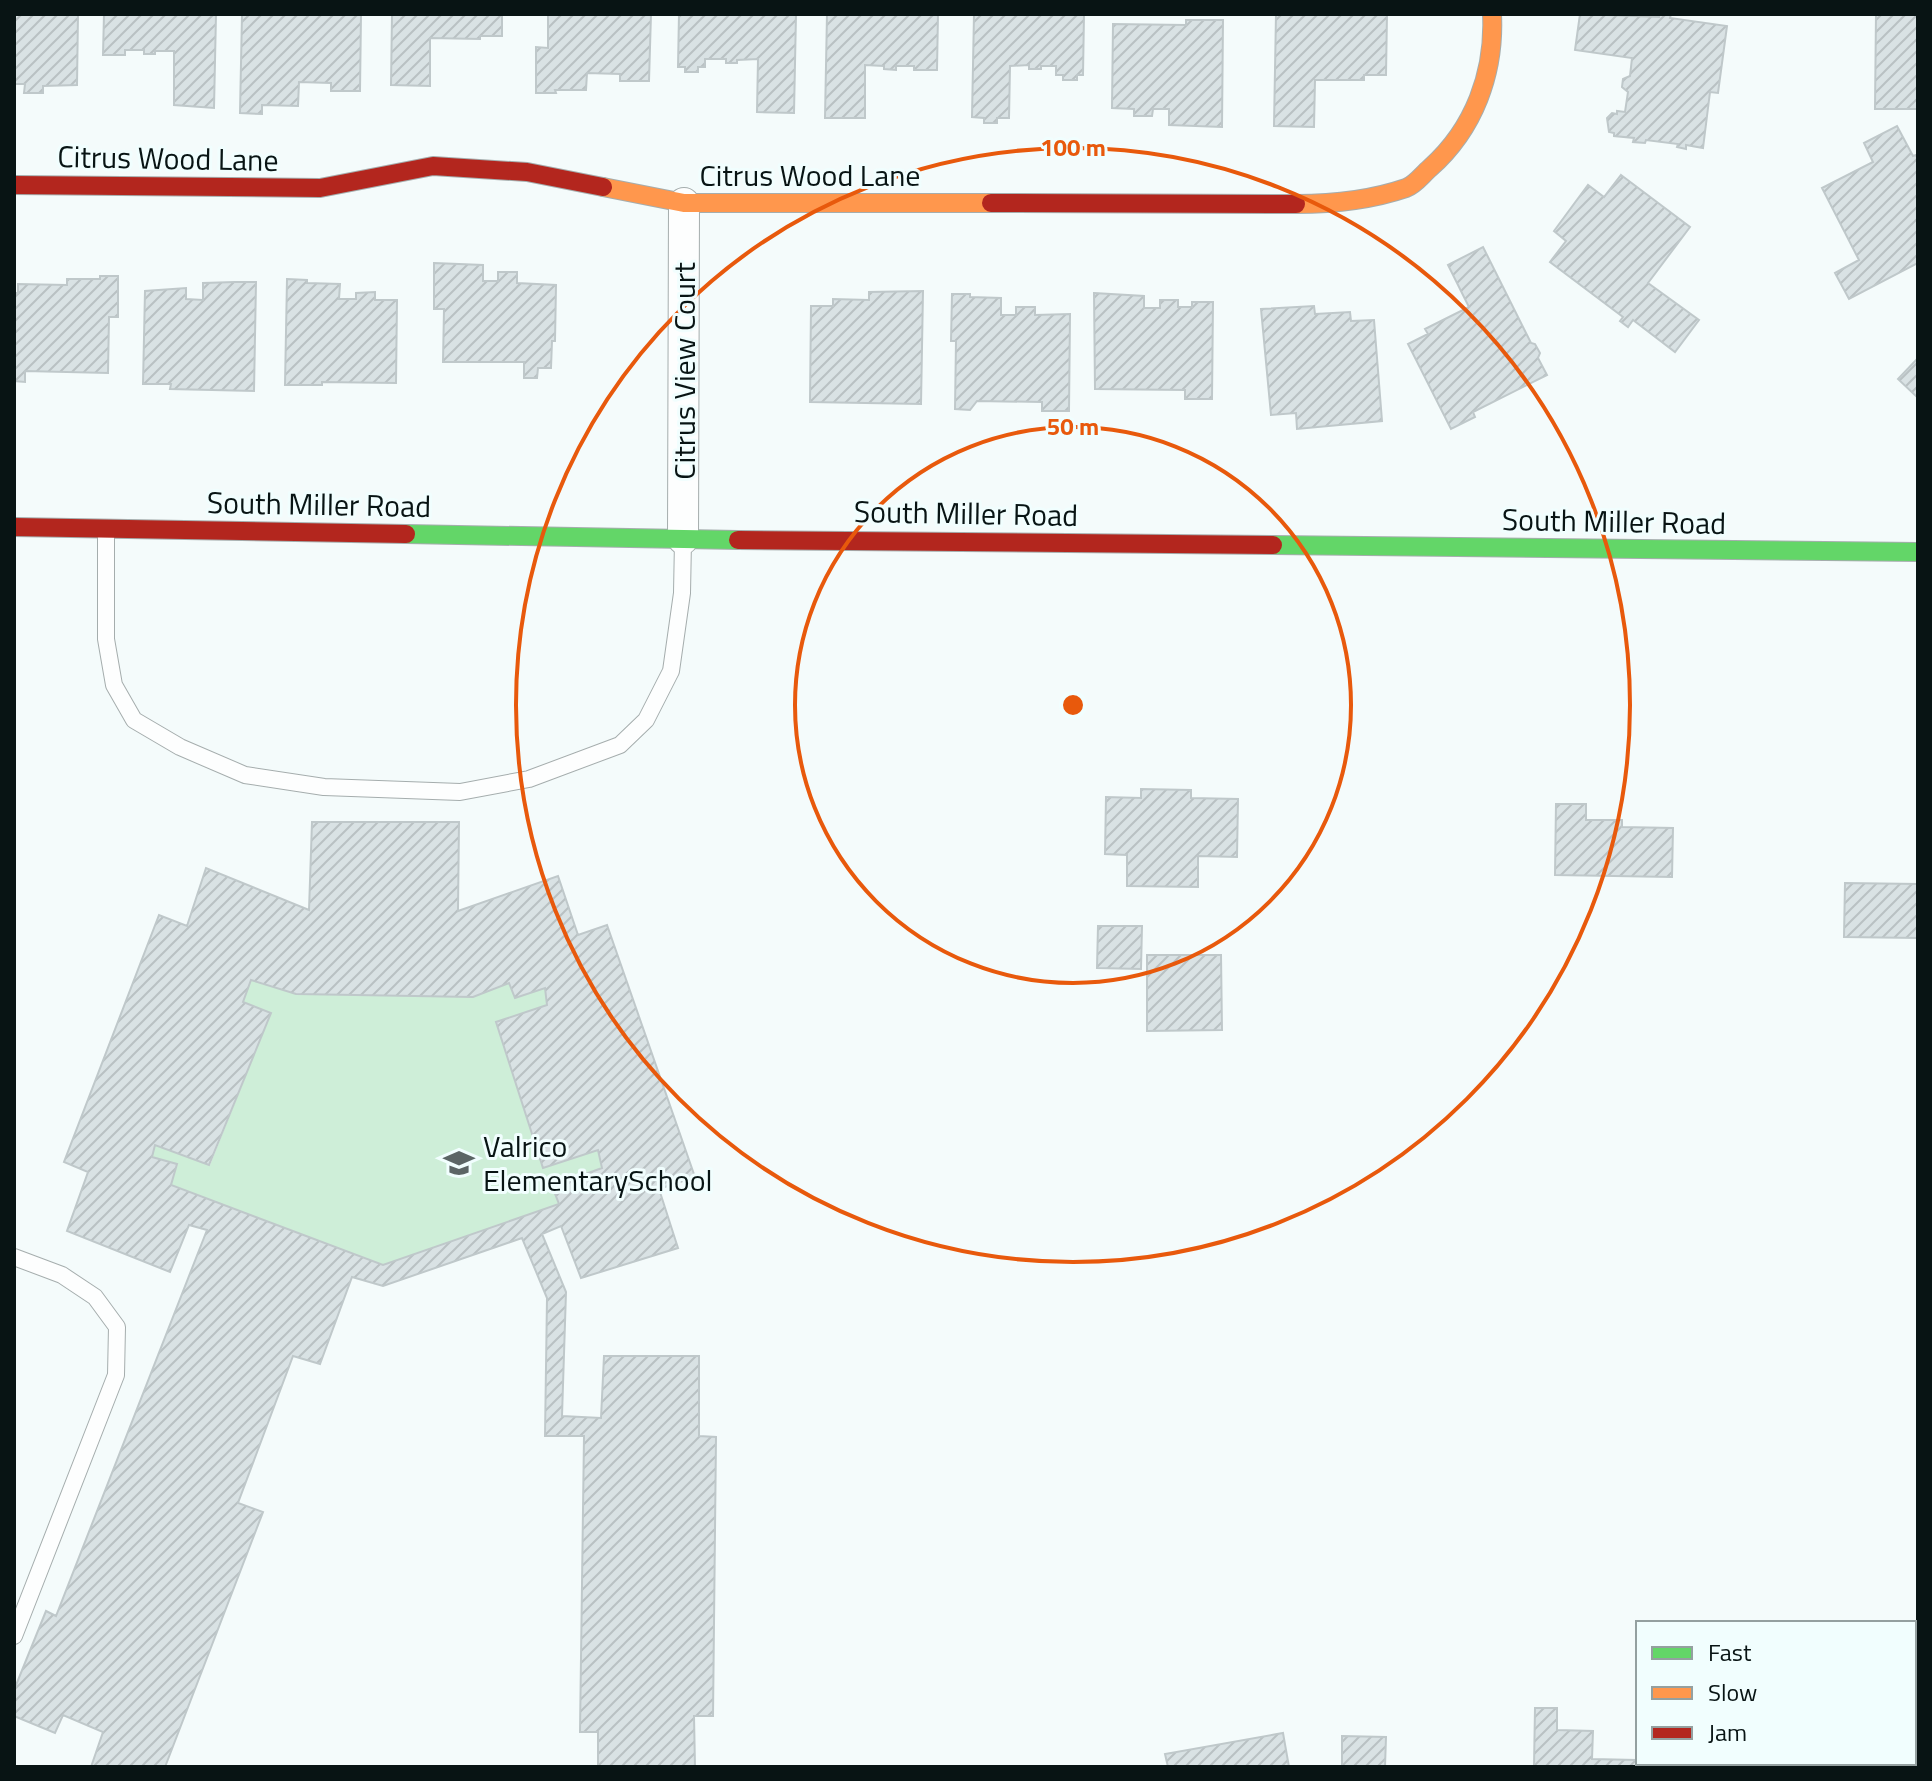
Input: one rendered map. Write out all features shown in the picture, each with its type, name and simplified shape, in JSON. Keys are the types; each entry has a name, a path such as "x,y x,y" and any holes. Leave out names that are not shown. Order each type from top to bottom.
{"street":[{"name":"Citrus Wood Lane","path":"14,185 320,188 433,166 527,172 684,203 1334,204 1409,187 1450,150 1484,91 1493,32 1492,14"},
{"name":"Citrus View Court","path":"683,539 684,203"},
{"name":"South Miller Road","path":"14,527 683,539 1918,552"}],"lane":[{"path":"106,528 106,639 114,685 134,720 180,747 245,775 324,787 460,792 529,779 620,745 646,720 671,671 682,593 683,539"},
{"path":"14,1257 62,1275 95,1297 117,1327 116,1375 14,1636"}],"green space":[{"path":"251,980 296,994 473,997 509,983 516,998 545,988 547,1005 496,1022 543,1168 598,1150 602,1168 552,1186 559,1204 383,1265 171,1185 177,1165 152,1157 155,1145 210,1165 271,1013 243,1002"}],"building":[{"path":"14,14 78,14 77,85 43,86 43,93 24,93 25,84 14,84"},
{"path":"104,14 216,14 214,108 174,105 174,51 144,54 144,50 125,50 125,55 103,55"},
{"path":"242,14 361,14 360,91 331,91 331,83 299,82 298,106 262,105 262,114 240,113"},
{"path":"392,14 502,14 502,36 430,38 430,86 391,85"},
{"path":"548,14 651,14 649,81 620,81 620,74 587,73 586,90 536,93 536,47 548,48"},
{"path":"679,14 796,14 794,113 757,112 758,59 726,63 726,59 705,59 705,67 698,67 698,72 685,72 685,67 678,67"},
{"path":"827,14 938,14 937,70 896,66 896,70 865,65 865,118 825,118"},
{"path":"974,14 1084,14 1083,75 1077,75 1077,80 1063,80 1063,75 1056,75 1056,66 1029,69 1029,65 1010,66 1009,118 997,118 997,123 984,123 984,118 972,117"},
{"path":"1276,14 1387,14 1386,75 1364,75 1364,80 1315,80 1314,127 1274,126"},
{"path":"1580,14 1659,17 1659,14 1671,14 1670,18 1727,26 1718,93 1710,92 1703,148 1686,145 1686,149 1677,147 1678,144 1646,140 1645,143 1633,142 1634,138 1614,136 1609,132 1607,118 1612,113 1617,114 1617,111 1625,112 1628,92 1622,87 1623,79 1630,76 1632,58 1575,50"},
{"path":"1876,14 1918,14 1918,109 1875,109"},
{"path":"1186,20 1223,20 1222,127 1169,125 1169,109 1153,109 1152,116 1134,116 1134,109 1112,108 1113,24 1186,25"},
{"path":"1897,126 1913,156 1916,155 1918,159 1918,263 1849,299 1835,273 1859,260 1822,188 1873,162 1864,143"},
{"path":"1621,175 1690,227 1648,283 1699,320 1675,352 1633,320 1628,327 1620,321 1623,317 1550,262 1566,241 1554,231 1588,185 1604,197"},
{"path":"1483,247 1531,343 1540,353 1538,358 1547,375 1473,412 1475,417 1451,429 1408,344 1428,334 1425,329 1469,307 1448,265"},
{"path":"434,263 483,265 483,281 498,281 498,272 517,272 517,283 556,285 551,368 538,368 537,378 524,378 524,362 443,362 444,309 434,309"},
{"path":"100,276 118,276 118,317 109,317 108,373 25,371 25,382 14,381 14,293 18,293 18,284 67,285 67,279 100,279"},
{"path":"287,279 340,284 339,299 356,299 356,293 375,292 375,300 397,300 396,383 285,385"},
{"path":"256,282 254,391 170,389 171,384 143,384 145,291 186,288 186,299 203,300 203,283"},
{"path":"923,291 921,404 810,402 811,306 833,306 833,299 869,300 869,292"},
{"path":"1094,293 1144,296 1144,308 1160,308 1160,300 1178,300 1178,307 1192,307 1192,302 1213,302 1212,399 1185,399 1185,390 1095,389"},
{"path":"952,294 1001,298 1001,315 1016,315 1016,307 1035,307 1035,315 1070,314 1069,411 1042,411 1042,402 977,401 970,410 955,409 956,341 951,341"},
{"path":"1314,306 1315,314 1350,312 1351,321 1374,320 1382,421 1297,429 1296,413 1271,415 1261,309"},
{"path":"1918,358 1918,398 1898,379"},
{"path":"1141,789 1191,790 1191,798 1238,799 1237,857 1198,856 1198,887 1127,886 1127,855 1105,854 1106,797 1141,798"},
{"path":"1556,804 1586,804 1586,820 1622,820 1622,827 1673,828 1672,877 1555,875"},
{"path":"312,822 459,822 458,911 558,876 578,935 607,925 695,1177 659,1189 678,1248 581,1278 561,1226 542,1234 566,1292 562,1416 601,1418 604,1356 699,1356 699,1436 716,1437 713,1716 694,1716 695,1767 598,1767 598,1732 580,1732 584,1436 545,1436 547,1298 522,1238 383,1286 352,1277 320,1364 293,1356 238,1503 263,1512 165,1767 91,1767 103,1732 63,1715 55,1733 14,1716 14,1690 46,1611 56,1616 207,1230 189,1225 170,1272 67,1231 88,1172 64,1162 159,915 187,926 206,868 309,910","holes":["251,980 296,994 473,997 509,983 515,998 545,988 547,1005 496,1022 543,1168 598,1150 602,1168 552,1186 559,1204 383,1265 171,1185 177,1164 152,1157 155,1145 209,1165 271,1013 243,1002"]},
{"path":"1845,883 1918,884 1918,938 1844,937"},
{"path":"1098,926 1142,926 1141,969 1097,968"},
{"path":"1147,955 1221,955 1222,1030 1147,1031"},
{"path":"1535,1708 1557,1708 1557,1730 1593,1731 1592,1759 1636,1760 1636,1767 1534,1767"},
{"path":"1283,1733 1289,1767 1168,1767 1165,1754"},
{"path":"1342,1736 1386,1737 1385,1767 1342,1767"},
{"path":"1918,1758 1918,1767 1879,1767 1916,1765"},
{"path":"1700,1765 1805,1765 1805,1767"}],"traffic: fast":[{"path":"406,534 738,540"},
{"path":"1273,545 1918,552"}],"traffic: slow":[{"path":"1296,204 1366,198 1406,188 1418,180 1459,136 1479,98 1490,57 1492,14"},
{"path":"603,187 684,203 991,203"}],"traffic: jam":[{"path":"14,185 320,188 433,166 527,172 603,187"},
{"path":"991,203 1296,204"},
{"path":"14,527 406,534"},
{"path":"738,540 1273,545"}],"place":[{"name":"Valrico ElementarySchool","path":"459,1163"}]}
